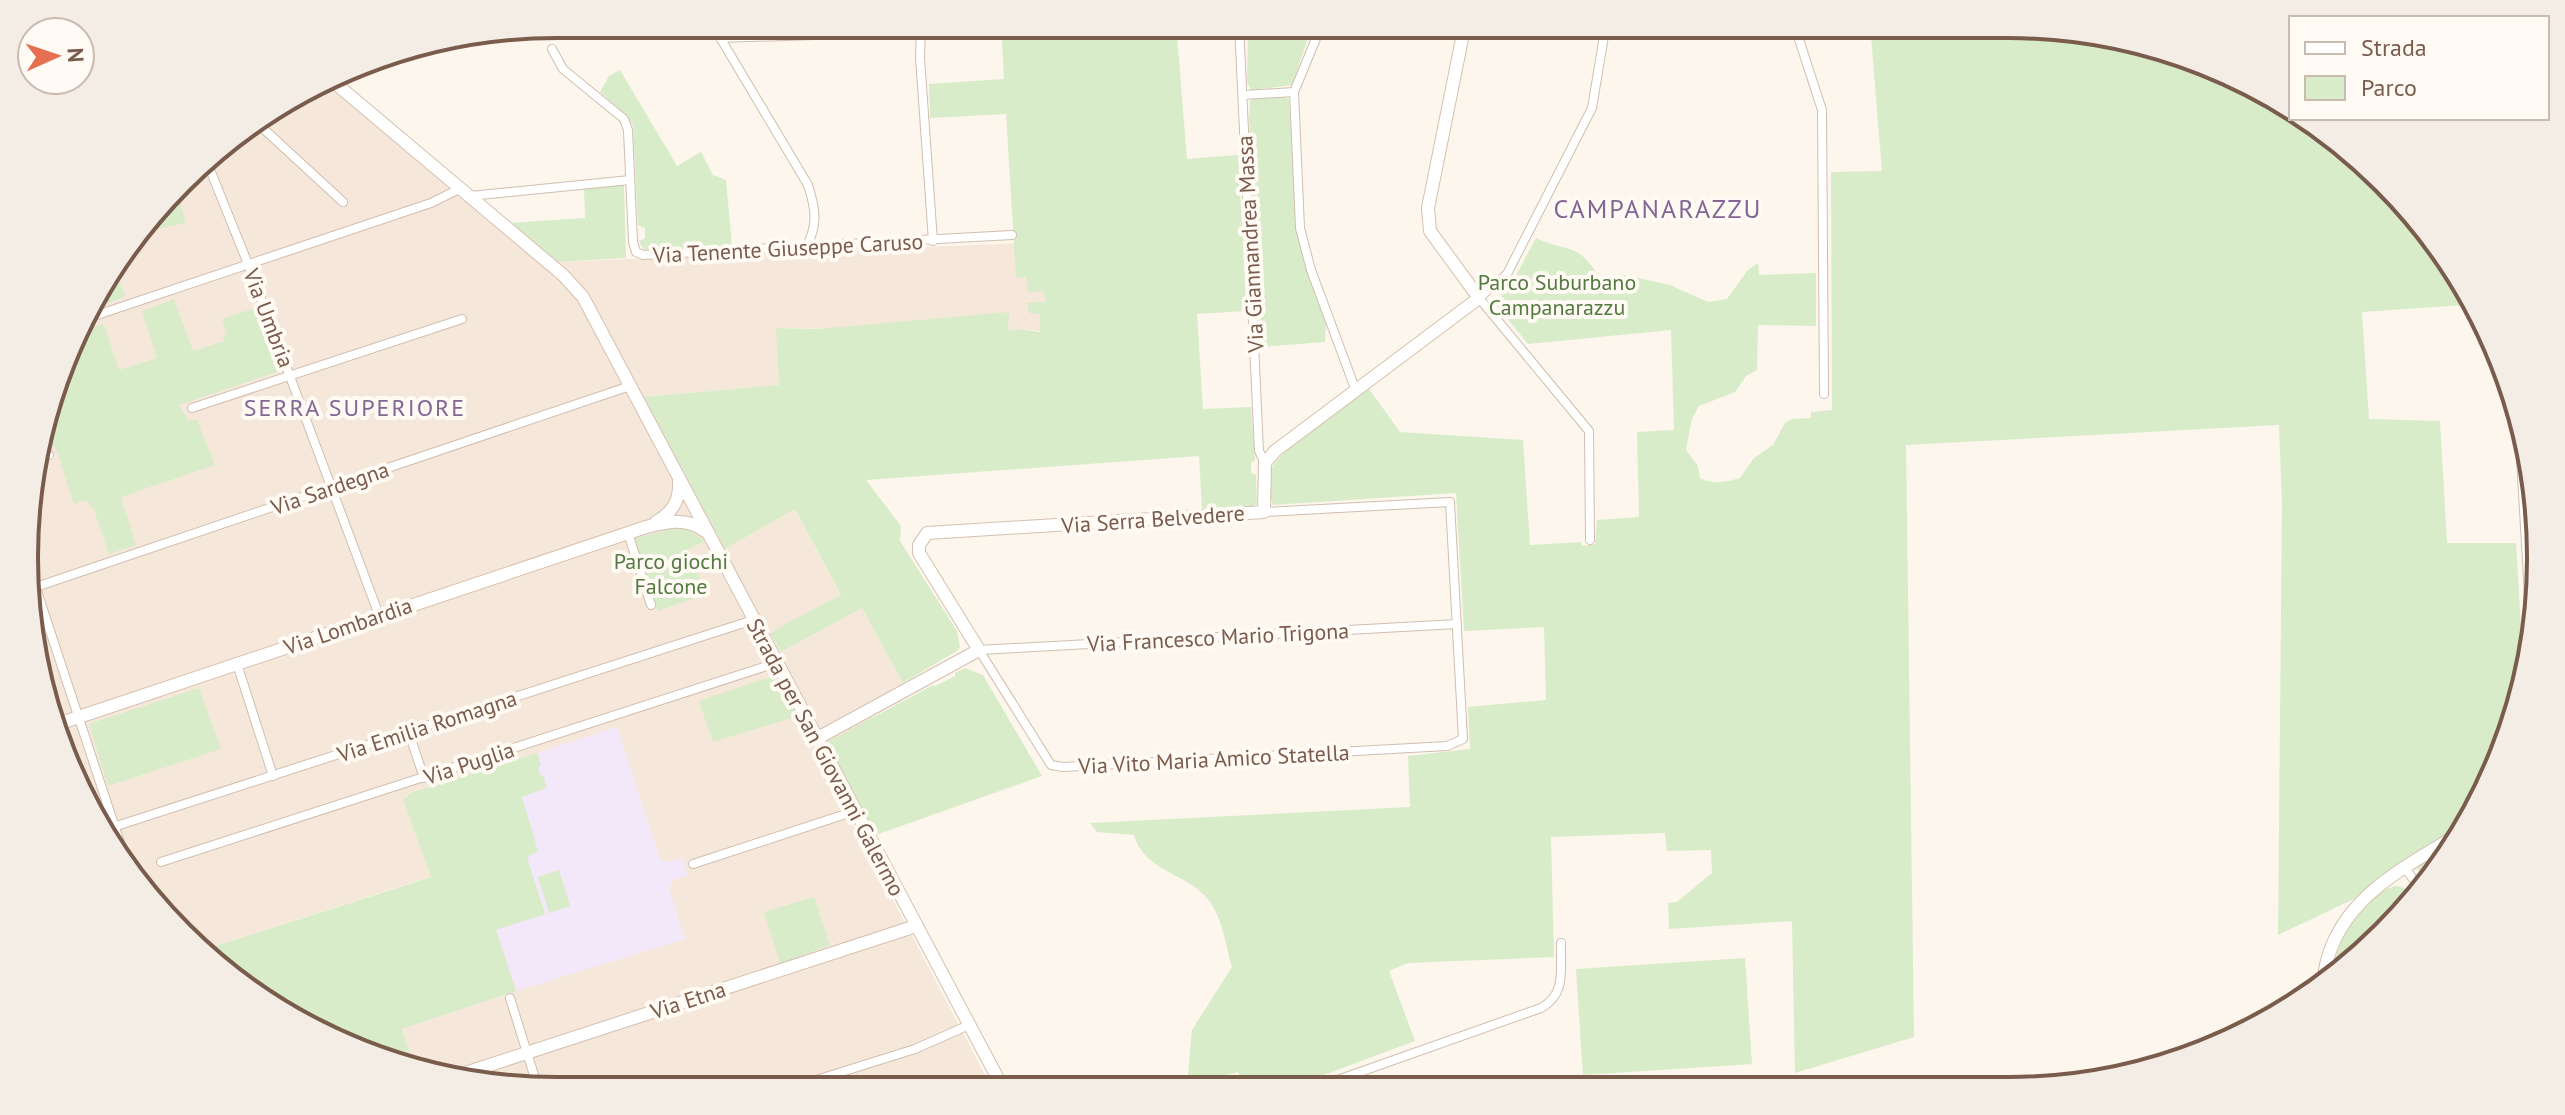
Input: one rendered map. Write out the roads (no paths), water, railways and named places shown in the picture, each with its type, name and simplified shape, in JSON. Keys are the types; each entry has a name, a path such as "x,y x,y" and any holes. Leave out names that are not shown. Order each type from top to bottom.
{"street":[{"path":"720,38 808,185 814,204 815,229 806,248"},
{"path":"921,38 933,241"},
{"name":"Via Giannandrea Massa","path":"1240,38 1259,451 1265,463"},
{"path":"1316,38 1294,92 1300,228 1311,270 1356,391"},
{"path":"1462,38 1428,208 1430,231 1479,298 1589,431 1590,540"},
{"path":"1265,463 1275,451 1507,274 1592,108 1604,38"},
{"path":"1799,38 1822,110 1824,394"},
{"path":"99,314 465,192 630,180 628,130 624,119 563,69 552,49"},
{"name":"Strada per San Giovanni Galermo","path":"340,87 575,287 588,306 997,1077"},
{"path":"1243,95 1294,92"},
{"path":"264,129 343,202"},
{"name":"Via Umbria","path":"210,171 379,615"},
{"name":"Via Tenente Giuseppe Caruso","path":"630,180 633,242 636,252 643,255 1012,235"},
{"path":"192,408 462,319"},
{"name":"Via Sardegna","path":"39,586 630,386"},
{"name":"Via Serra Belvedere","path":"979,650 919,553 919,545 927,533 1264,512 1265,463"},
{"path":"679,479 672,518 698,526 707,533"},
{"path":"2523,489 2527,560"},
{"path":"1264,512 1450,502 1457,624"},
{"name":"Via Lombardia","path":"65,722 646,527 694,508"},
{"path":"628,533 651,605"},
{"path":"41,609 115,827"},
{"name":"Via Emilia Romagna","path":"115,827 753,620"},
{"name":"Via Francesco Mario Trigona","path":"979,650 1457,624"},
{"name":"Via Vito Maria Amico Statella","path":"979,650 1051,765 1063,767 1447,746 1463,739 1457,624"},
{"path":"816,739 979,650"},
{"name":"Via Puglia","path":"161,862 776,663"},
{"path":"237,664 273,776"},
{"path":"409,733 424,778"},
{"path":"693,864 855,811"},
{"path":"2327,968 2343,926 2363,898 2385,878 2439,846"},
{"path":"2404,867 2414,881"},
{"name":"Via Etna","path":"474,1070 916,926"},
{"path":"1346,1077 1541,1008 1553,1001 1560,991 1561,943"},
{"path":"510,998 534,1076"},
{"path":"826,1077 915,1049 969,1025"}],"district":[{"name":"CAMPANARAZZU","path":"1658,209"},
{"name":"SERRA SUPERIORE","path":"355,408"}],"park label":[{"name":"Parco Suburbano Campanarazzu","path":"1557,294"},
{"name":"Parco giochi Falcone","path":"671,574"}]}
